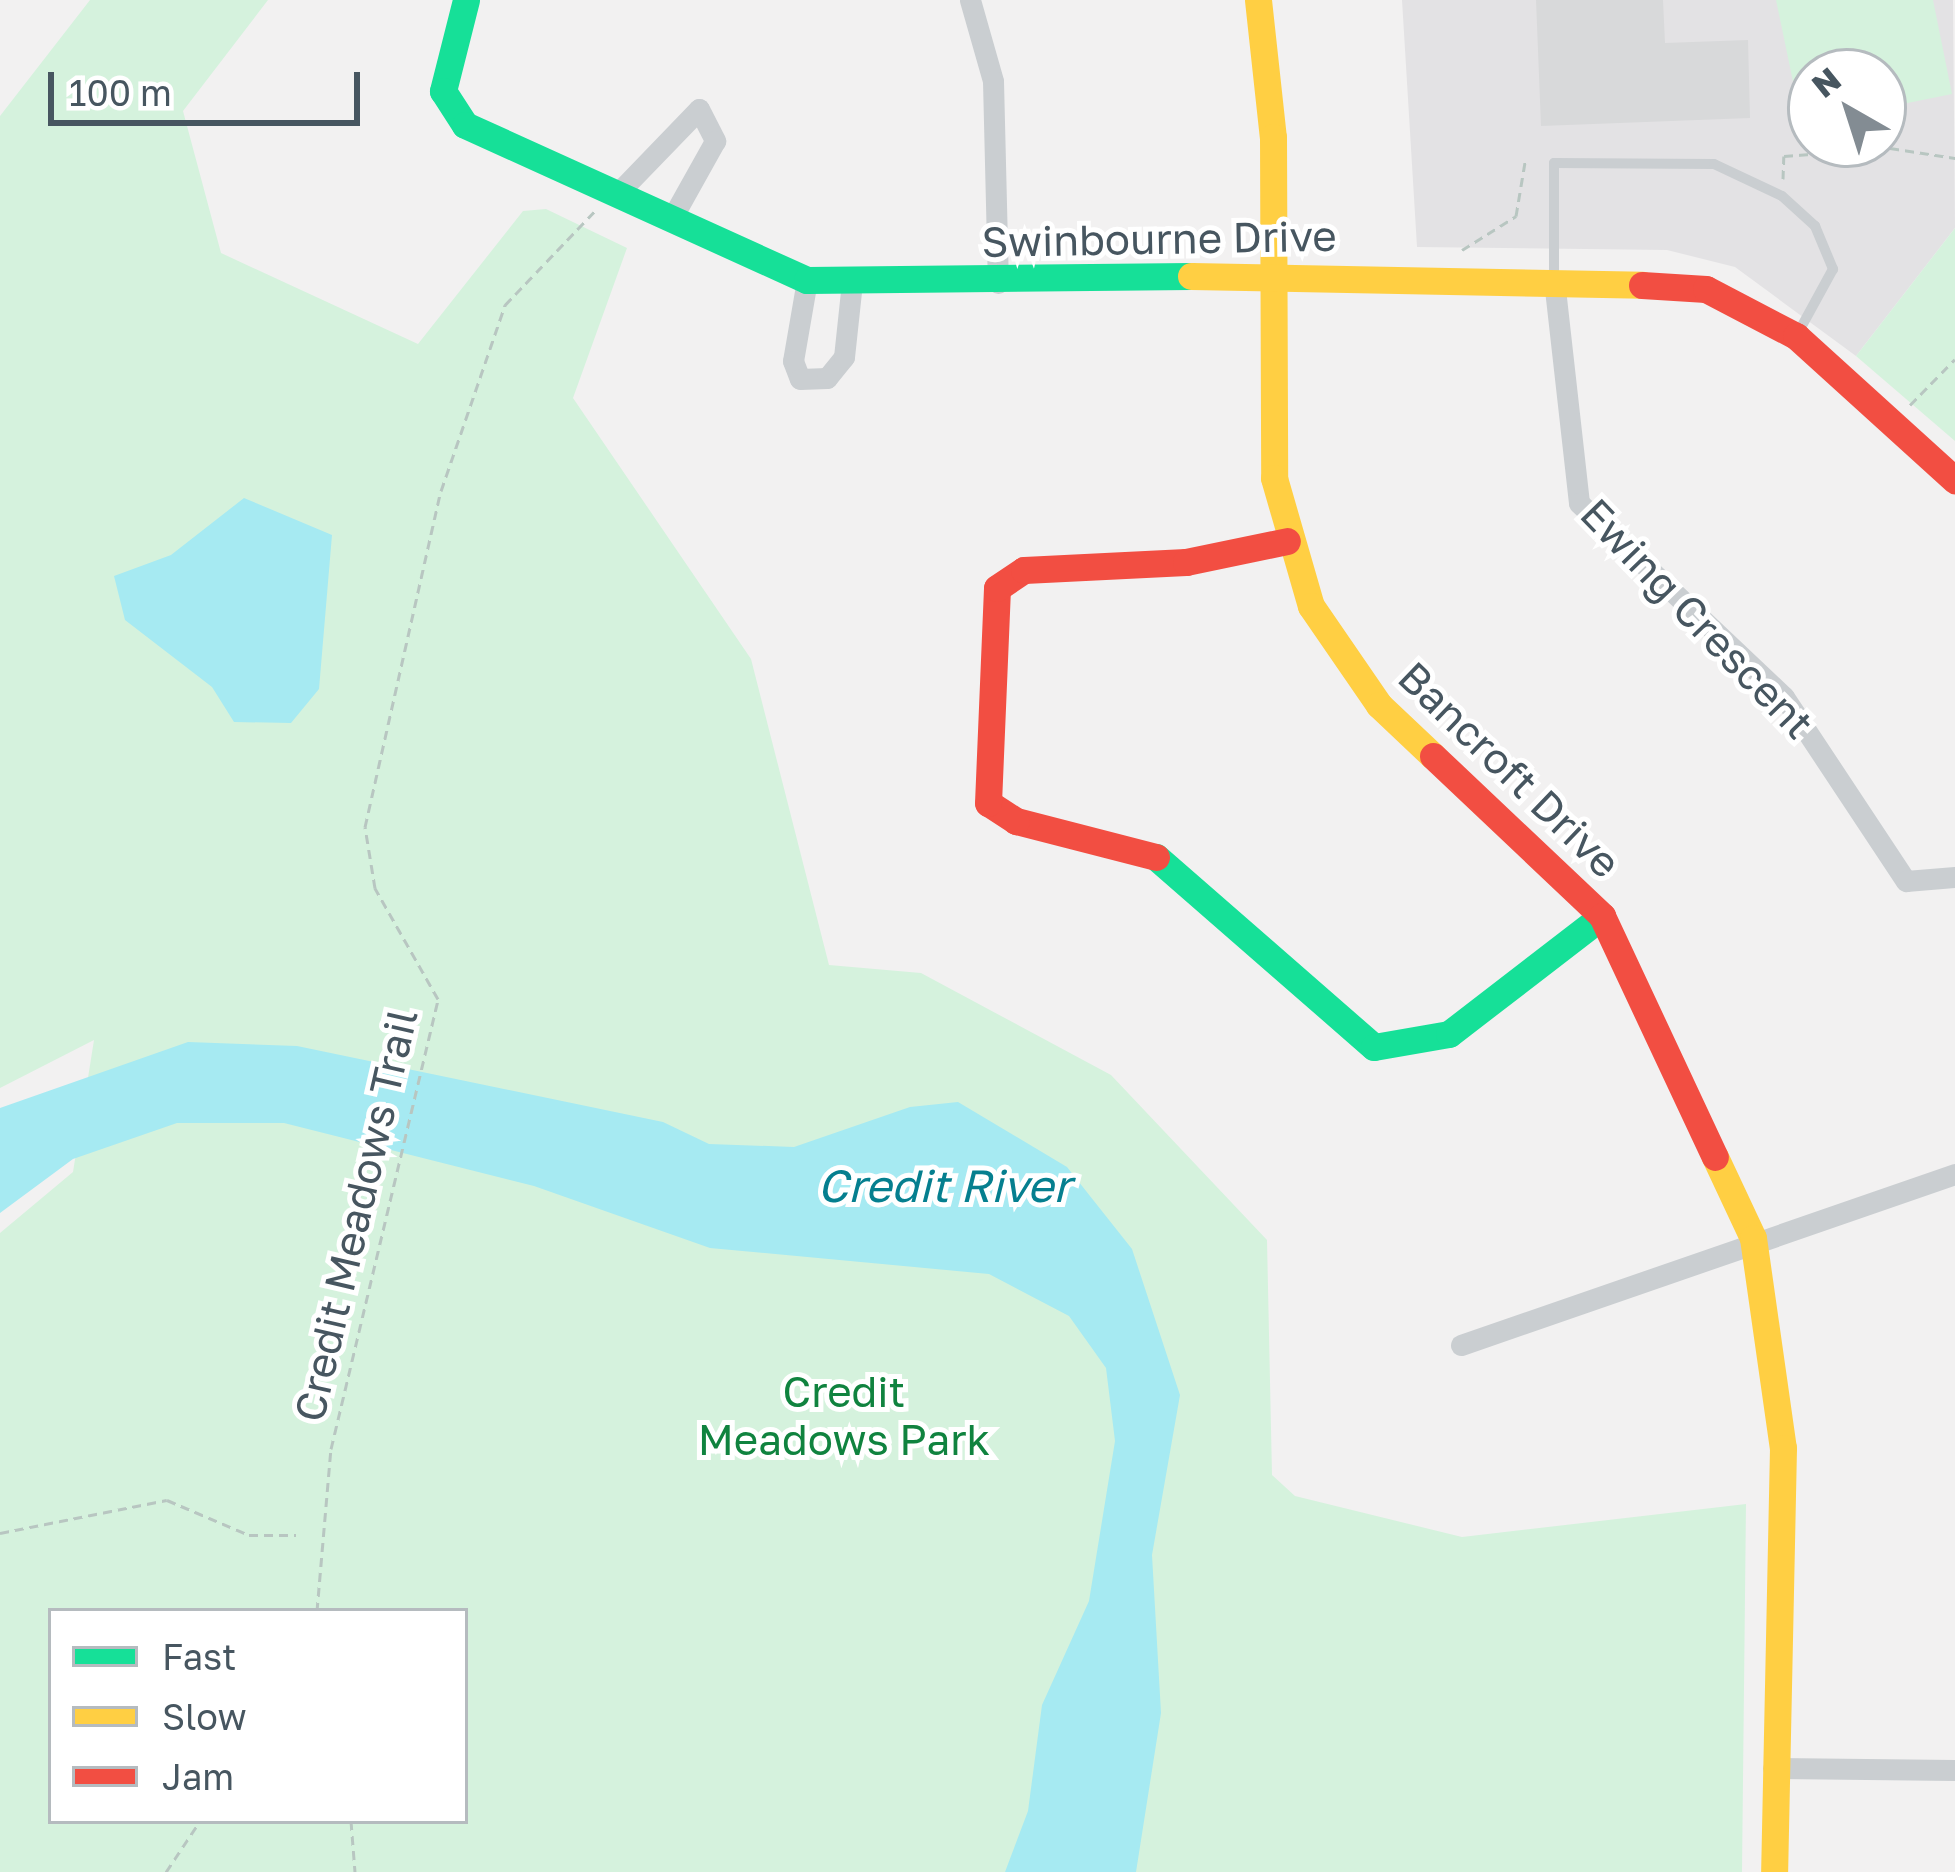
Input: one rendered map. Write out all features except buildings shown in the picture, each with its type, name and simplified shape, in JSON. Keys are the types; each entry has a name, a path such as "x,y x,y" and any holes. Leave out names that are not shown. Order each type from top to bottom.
{"street":[{"name":"Swinbourne Drive","path":"466,0 443,91 465,125 807,280 998,283 1451,274 1706,289 1796,336 1955,480"},
{"path":"970,0 993,81 998,283"},
{"name":"Bancroft Drive","path":"1258,0 1274,137 1266,278 1286,541 1354,675 1602,916 1753,1238 1784,1448 1772,1768 1774,1872"},
{"path":"617,194 699,109 715,141 672,218"},
{"path":"807,280 793,361 800,379 827,378 844,356 852,282"},
{"name":"Ewing Crescent","path":"1554,280 1579,503 1784,697 1906,881 1955,877"},
{"path":"1286,541 1186,562 1024,570 997,588 988,802 1016,821 1148,850 1374,1047 1449,1034 1602,916"},
{"path":"1461,1345 1753,1238 1955,1174"},
{"path":"1772,1768 1955,1770"}],"lane":[{"path":"1554,280 1554,163 1714,164 1782,196 1815,226 1833,269 1796,336"}],"path":[{"path":"1782,196 1784,156 1890,148 1955,158"},
{"path":"1451,274 1465,244 1516,216 1525,162"},
{"name":"Credit Meadows Trail","path":"317,1608 331,1449 405,1171 439,1000 375,888 365,827 441,491 505,305 617,194"},
{"path":"1892,424 1955,359"},
{"path":"0,1533 166,1500 249,1535 296,1535"},
{"path":"166,1872 198,1824"},
{"path":"351,1824 355,1872"}],"shaded area":[{"path":"1402,0 1953,0 1955,228 1856,356 1735,267 1667,250 1417,247"}],"green space":[{"name":"Credit Meadows Park","path":"90,0 268,0 183,111 221,253 418,344 523,211 546,209 627,248 573,398 751,659 829,965 921,973 1111,1075 1267,1240 1272,1475 1295,1496 1462,1537 1746,1504 1742,1872 0,1872 0,1233 73,1172 94,1040 0,1088 0,116"},
{"path":"1776,0 1933,0 1952,94 1907,103 1907,48 1787,48 1787,53"},
{"path":"1955,228 1955,441 1856,356"}],"water":[{"path":"244,498 332,535 319,689 291,723 234,722 212,687 125,620 114,576 171,555"},
{"name":"Credit River","path":"188,1042 297,1046 663,1122 709,1144 794,1147 910,1107 958,1102 1067,1167 1132,1249 1180,1395 1152,1555 1161,1713 1136,1872 1005,1872 1028,1811 1042,1705 1089,1601 1115,1441 1106,1368 1069,1316 989,1274 710,1248 534,1186 284,1123 177,1123 73,1159 0,1213 0,1108"}],"traffic: fast":[{"path":"466,0 443,91 465,125 807,280 1191,276"},
{"path":"1156,857 1374,1047 1449,1034 1602,916"}],"traffic: slow":[{"path":"1258,0 1273,137 1274,478 1311,606 1379,705 1433,756"},
{"path":"1191,276 1642,285"},
{"path":"1715,1157 1753,1238 1783,1448 1774,1872"}],"traffic: jam":[{"path":"1642,285 1706,289 1796,336 1955,480"},
{"path":"1156,857 1016,821 988,803 997,588 1024,570 1186,562 1287,541"},
{"path":"1433,756 1602,916 1715,1157"}]}
